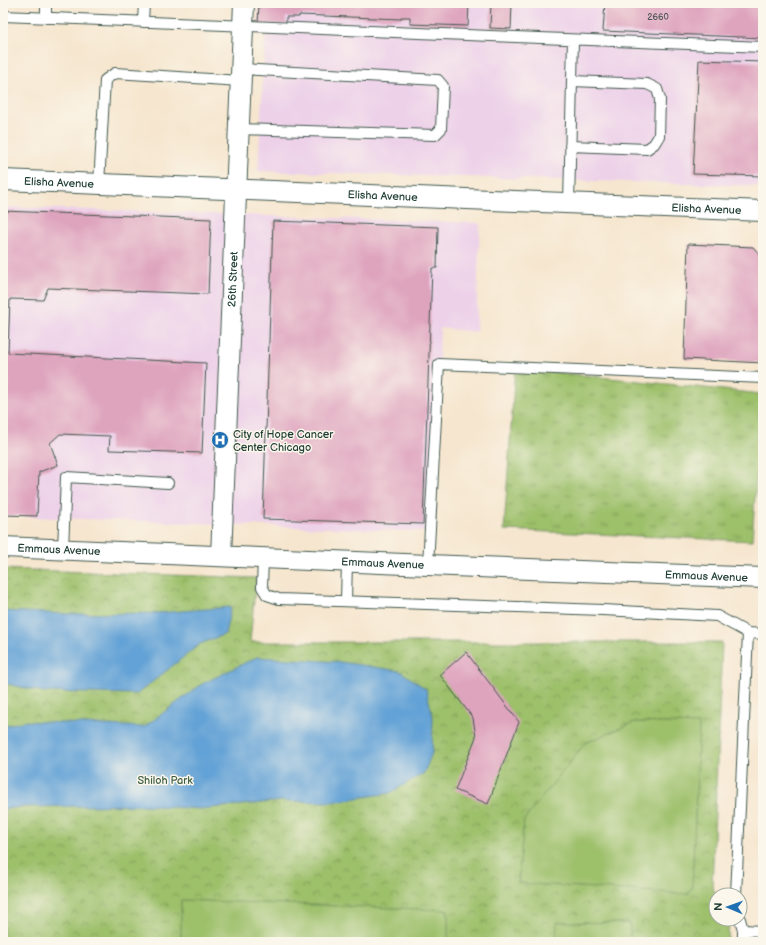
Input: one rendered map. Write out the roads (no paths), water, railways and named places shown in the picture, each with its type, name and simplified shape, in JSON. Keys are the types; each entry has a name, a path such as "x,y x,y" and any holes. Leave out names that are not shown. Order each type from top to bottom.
{"street":[{"name":"26th Street","path":"221,556 244,3"},
{"name":"Elisha Avenue","path":"3,180 763,211"},
{"name":"Emmaus Avenue","path":"3,547 428,566 763,578"}],"lane":[{"path":"46,3 46,18"},
{"path":"143,22 144,3"},
{"path":"3,16 763,47"},
{"path":"569,203 573,40"},
{"path":"99,184 105,80 115,73 438,80 443,86 441,129 435,135 239,129"},
{"path":"570,146 647,149 654,144 658,136 660,99 657,89 647,84 572,81"},
{"path":"428,566 439,364 763,378"},
{"path":"63,549 66,477 168,483"},
{"path":"263,558 262,587 267,595 279,599 717,616 748,633 763,634"},
{"path":"346,601 347,562"},
{"path":"736,887 748,633"},
{"path":"742,927 743,942"},
{"path":"743,930 763,931"}],"water":[{"path":"231,607 225,634 200,644 137,694 44,692 3,683 3,611 69,614 157,613"},
{"path":"257,657 341,662 400,671 426,689 433,717 432,753 424,773 390,793 331,802 282,801 200,809 145,805 22,807 3,809 3,726 25,721 144,727 202,684"}],"place":[{"name":"City of Hope Cancer Center Chicago","path":"220,440"}],"park label":[{"name":"Shiloh Park","path":"165,780"}]}
